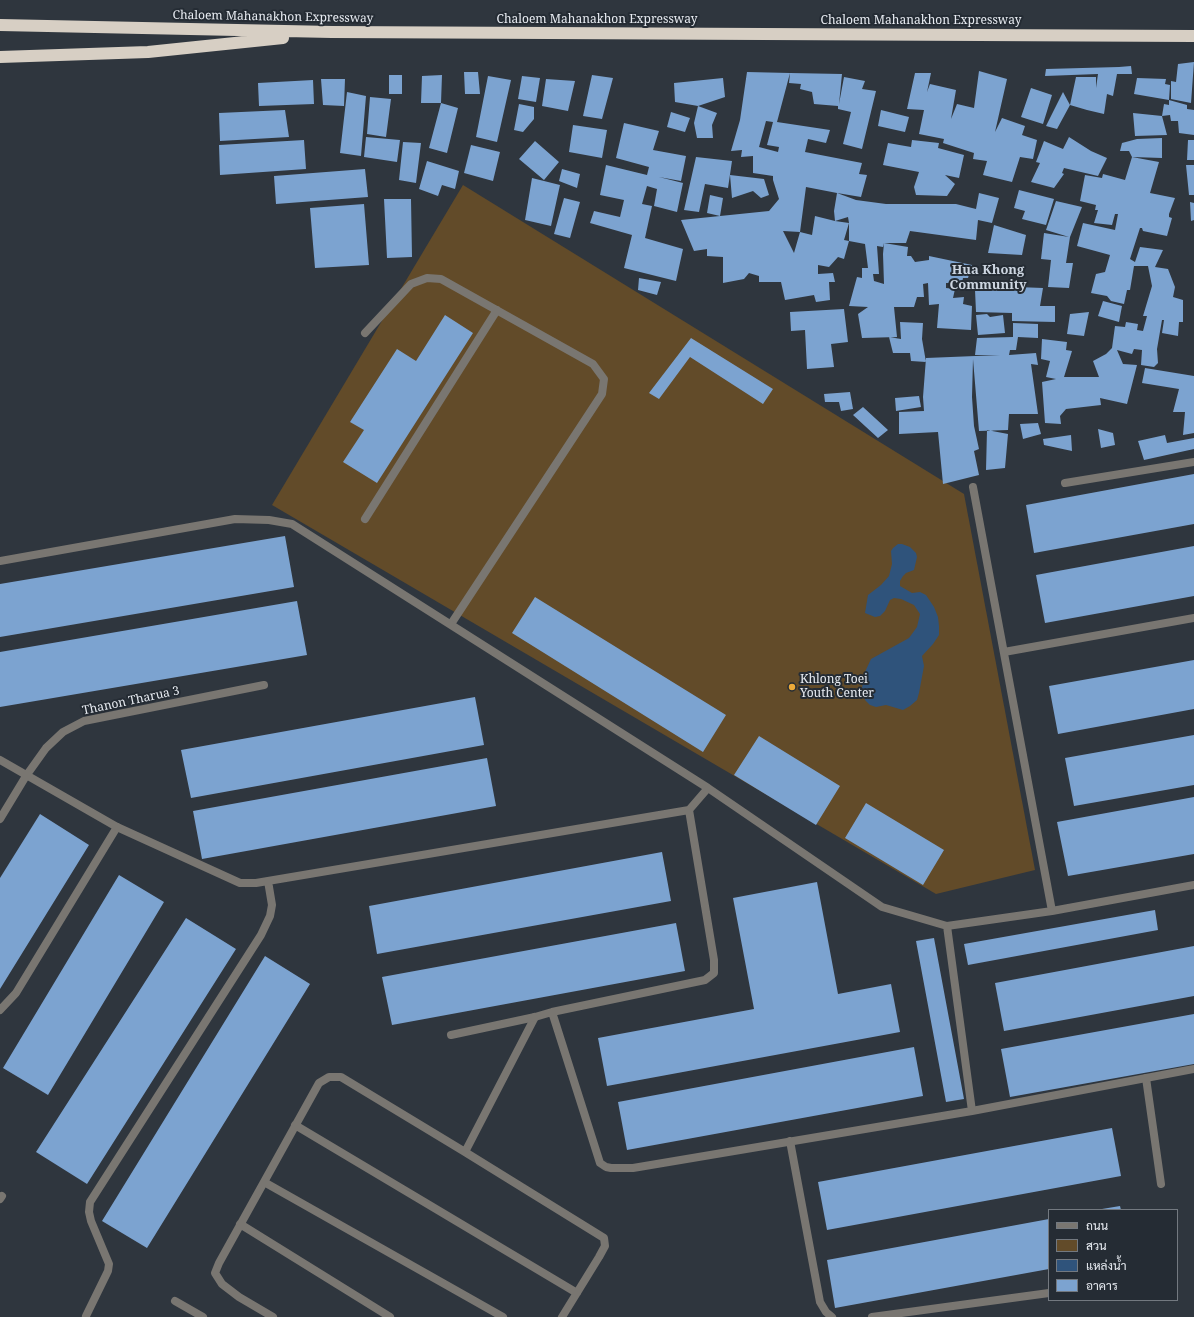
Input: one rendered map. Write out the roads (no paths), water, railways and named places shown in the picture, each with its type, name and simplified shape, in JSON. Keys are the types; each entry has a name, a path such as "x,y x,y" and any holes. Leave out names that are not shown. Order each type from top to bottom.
{"highway":[{"name":"Chaloem Mahanakhon Expressway","path":"0,25 332,32 1194,36"},
{"path":"0,57 148,52 332,32"}],"street":[{"path":"365,333 411,284 427,278 441,279 593,364 604,379 602,394 451,624"},
{"path":"365,519 497,310"},
{"path":"1065,483 1194,462"},
{"path":"973,487 1052,910"},
{"path":"0,561 235,519 268,520 292,524 708,788 882,907 948,926 1194,886"},
{"path":"1004,652 1194,618"},
{"name":"Thanon Tharua 3","path":"0,819 26,776 46,748 63,732 84,721 264,685"},
{"path":"0,760 117,827 240,884 256,883 689,810 708,788"},
{"path":"451,1035 705,980 714,972 714,960 689,810"},
{"path":"0,1010 16,993 117,827"},
{"path":"86,1316 108,1271 109,1264 91,1222 88,1212 90,1202 261,935 270,916 272,905 268,881"},
{"path":"948,926 972,1111"},
{"path":"552,1012 600,1163 606,1167 616,1169 633,1168 972,1111 1194,1069"},
{"path":"465,1152 535,1017"},
{"path":"273,1317 222,1284 215,1274 218,1263 319,1082 329,1077 341,1077 604,1238 605,1246 562,1317"},
{"path":"1146,1078 1161,1184"},
{"path":"295,1125 577,1293"},
{"path":"790,1141 820,1302 824,1309 832,1317"},
{"path":"264,1182 503,1317"},
{"path":"240,1224 390,1317"},
{"path":"872,1317 1048,1293"},
{"path":"175,1301 203,1317"}],"water":[{"path":"898,544 910,547 916,553 917,557 914,570 903,576 900,581 900,586 912,593 920,592 926,595 934,607 938,617 939,626 939,635 922,656 924,666 917,700 903,710 886,705 876,707 870,705 865,700 862,688 865,672 871,659 909,638 917,627 920,614 914,605 901,599 894,598 890,600 885,611 880,616 875,617 865,613 868,595 881,585 889,576 892,564 891,551"}],"place":[{"name":"Khlong Toei Youth Center","path":"792,687"}],"district":[{"name":"Hua Khong Community","path":"988,278"}]}
